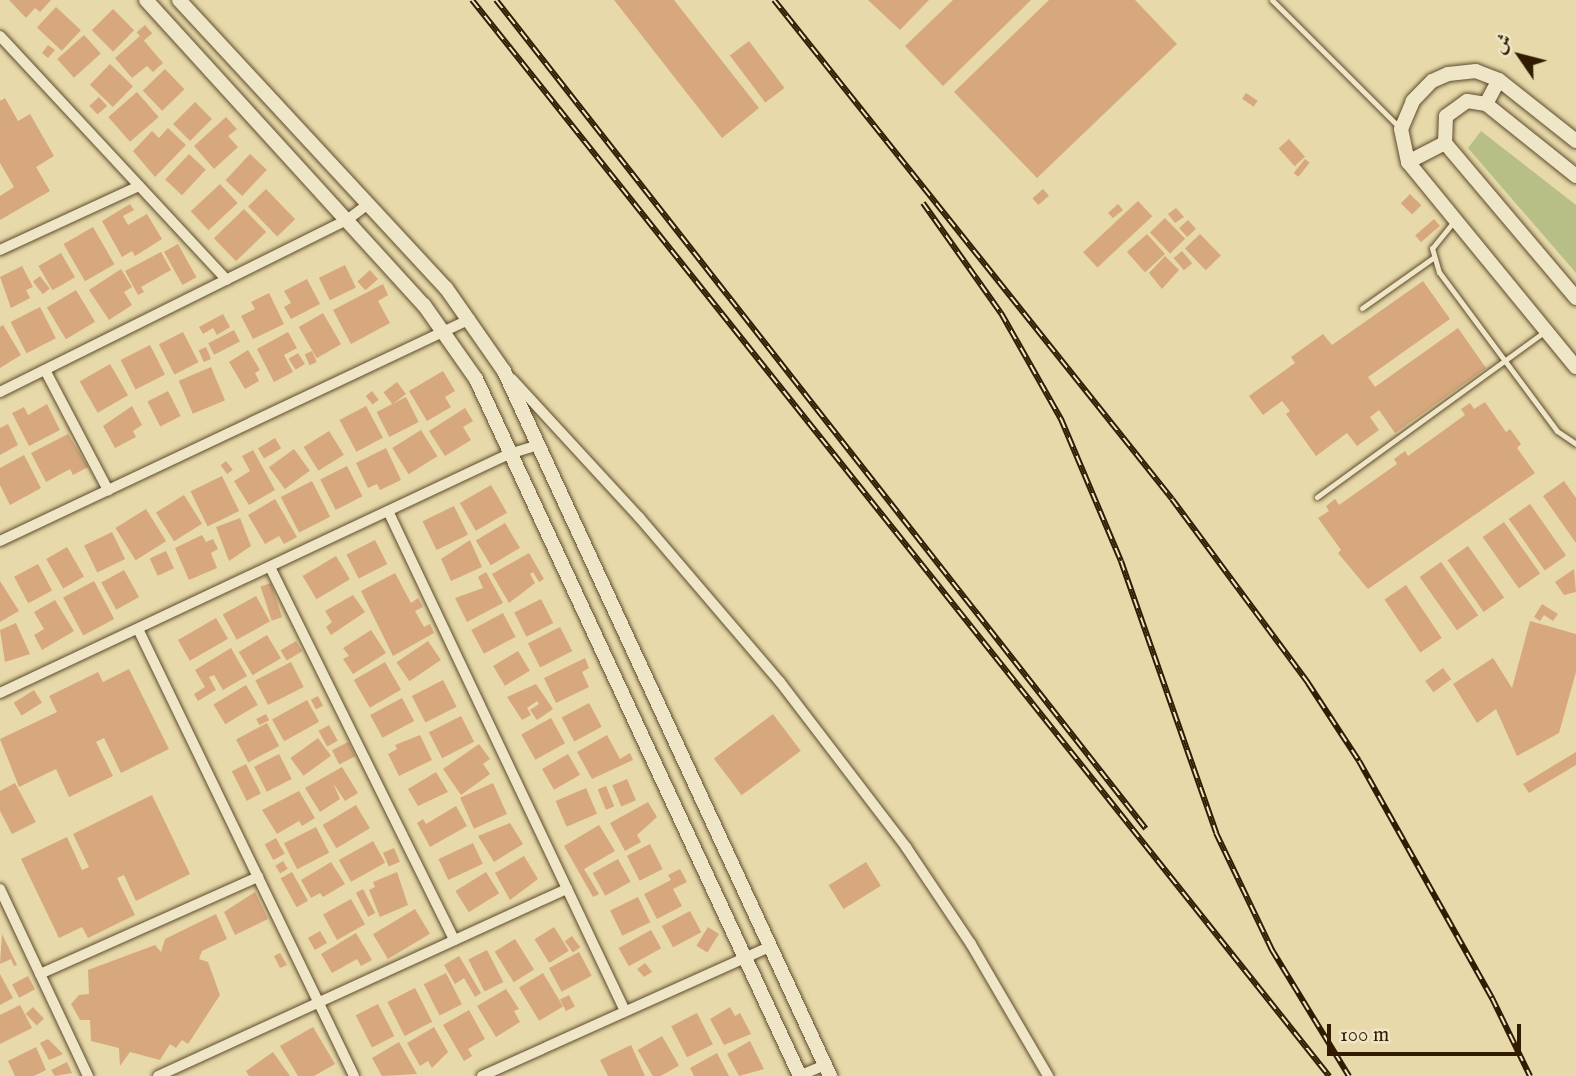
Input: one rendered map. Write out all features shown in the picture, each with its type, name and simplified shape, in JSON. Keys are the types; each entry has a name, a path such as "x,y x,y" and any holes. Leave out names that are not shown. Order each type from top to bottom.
{"street":[{"path":"146,0 444,330 475,379 800,1076 828,1070 504,371 470,319 368,204 179,0"},
{"path":"0,36 227,280"},
{"path":"1576,141 1499,80 1463,71 1432,81 1413,101 1401,129 1408,162 1576,367"},
{"path":"1486,104 1499,80"},
{"path":"1576,176 1486,104 1467,101 1453,108 1443,125 1446,143 1576,298"},
{"path":"1408,162 1446,143"},
{"path":"0,250 139,186"},
{"path":"0,391 347,220 368,204"},
{"path":"0,541 470,319"},
{"path":"45,370 108,490"},
{"path":"504,371 639,517 780,682 906,847 971,944 1048,1076"},
{"path":"0,694 509,454 538,445"},
{"path":"388,511 624,1009"},
{"path":"270,567 454,940"},
{"path":"138,629 354,1076"},
{"path":"40,974 258,877"},
{"path":"0,889 88,1076"},
{"path":"158,1076 567,889"},
{"path":"482,1076 624,1009 769,947"}],"lane":[{"path":"1272,0 1401,129"},
{"path":"1457,219 1432,248 1433,258 1557,431 1576,444"},
{"path":"1362,308 1433,258"},
{"path":"1317,497 1547,330"}],"green space":[{"path":"1481,131 1576,205 1576,273 1468,148"}],"building":[{"path":"9,0 51,0 40,12 35,8 26,18"},
{"path":"614,0 674,0 759,108 722,138"},
{"path":"868,0 929,0 900,30"},
{"path":"953,0 1031,0 943,86 905,46"},
{"path":"1049,0 1135,0 1177,44 1037,178 954,92"},
{"path":"56,7 81,30 62,51 37,27"},
{"path":"113,9 134,30 113,51 92,30"},
{"path":"145,25 152,33 144,41 137,32"},
{"path":"84,35 101,54 74,78 57,59"},
{"path":"140,36 163,63 153,72 147,66 132,78 115,58"},
{"path":"749,41 785,88 765,103 730,55"},
{"path":"48,45 55,50 48,58 42,53"},
{"path":"110,64 133,86 113,107 90,85"},
{"path":"165,69 184,89 162,111 143,91"},
{"path":"137,92 159,117 130,142 108,117"},
{"path":"1246,93 1258,101 1254,107 1242,99"},
{"path":"99,97 107,106 97,115 89,106"},
{"path":"5,98 18,121 30,114 54,156 36,167 50,191 0,220 0,196 14,187 0,163 0,101"},
{"path":"195,102 212,119 190,141 173,124"},
{"path":"226,117 237,129 228,136 238,147 214,169 194,146"},
{"path":"168,128 186,145 155,177 133,151 152,131 159,138"},
{"path":"1289,139 1305,157 1295,166 1279,148"},
{"path":"189,154 206,170 182,195 165,180"},
{"path":"250,154 267,170 242,196 225,180"},
{"path":"1305,159 1310,163 1298,177 1294,173"},
{"path":"220,184 238,203 208,230 191,211"},
{"path":"266,189 295,219 277,237 248,206"},
{"path":"1043,189 1049,196 1038,205 1032,198"},
{"path":"1410,194 1421,205 1412,215 1401,203"},
{"path":"1138,201 1152,216 1097,268 1083,252"},
{"path":"130,204 134,210 123,216 128,225 147,214 162,239 135,256 132,251 122,257 102,221"},
{"path":"1118,204 1123,210 1113,218 1108,213"},
{"path":"1176,208 1184,217 1175,223 1168,214"},
{"path":"244,209 266,232 236,261 214,238"},
{"path":"1165,218 1185,239 1170,253 1150,233"},
{"path":"1434,219 1440,226 1421,242 1415,235"},
{"path":"1188,220 1196,229 1187,237 1179,228"},
{"path":"93,227 115,264 85,281 64,244"},
{"path":"1147,234 1165,254 1145,272 1127,252"},
{"path":"1200,234 1221,256 1206,270 1185,249"},
{"path":"178,244 196,277 182,285 164,252"},
{"path":"1182,251 1192,263 1184,270 1174,258"},
{"path":"161,252 171,270 141,287 144,292 138,295 125,271"},
{"path":"61,253 75,277 52,290 38,266"},
{"path":"1165,256 1179,270 1162,289 1149,273"},
{"path":"345,265 356,287 330,300 319,278"},
{"path":"22,266 33,287 26,290 30,298 11,308 0,277"},
{"path":"121,269 132,287 124,292 132,305 109,320 89,290"},
{"path":"370,270 378,279 365,290 357,281"},
{"path":"40,276 50,289 43,294 33,282"},
{"path":"307,279 320,304 291,319 284,307 291,303 284,291"},
{"path":"1423,281 1450,319 1368,377 1375,387 1458,328 1486,368 1395,433 1379,410 1370,417 1379,430 1357,446 1347,433 1316,456 1286,414 1290,411 1282,401 1263,415 1249,396 1295,363 1291,357 1323,334 1332,345"},
{"path":"383,284 388,295 378,301 390,323 351,344 333,310"},
{"path":"76,290 95,322 66,339 47,308"},
{"path":"269,293 284,324 253,339 241,316 255,309 251,302"},
{"path":"40,307 56,338 26,353 11,322"},
{"path":"323,313 341,344 317,358 299,327"},
{"path":"223,314 230,327 217,335 213,328 203,334 199,327"},
{"path":"3,325 21,355 0,368 0,327"},
{"path":"234,330 240,342 214,355 208,343"},
{"path":"183,332 198,362 174,375 159,344"},
{"path":"288,332 297,348 284,355 293,372 274,382 257,349"},
{"path":"150,345 165,374 136,389 121,360"},
{"path":"206,347 211,359 204,362 199,350"},
{"path":"248,350 260,370 255,373 259,381 245,389 229,362"},
{"path":"312,351 317,362 310,365 305,354"},
{"path":"298,353 305,364 296,370 289,359"},
{"path":"110,364 128,395 98,413 80,382"},
{"path":"211,367 225,400 193,414 179,381"},
{"path":"443,371 455,391 445,397 451,407 427,421 409,391"},
{"path":"397,382 406,394 392,404 383,392"},
{"path":"168,391 181,416 160,426 148,401"},
{"path":"372,391 379,400 372,405 366,396"},
{"path":"406,397 419,422 389,437 377,412"},
{"path":"1485,402 1506,432 1510,429 1521,444 1517,448 1535,473 1368,589 1338,553 1341,550 1318,518 1329,511 1326,506 1335,499 1339,505 1397,464 1394,459 1405,451 1408,456 1465,415 1461,409 1470,403 1474,409"},
{"path":"47,404 60,430 29,446 12,413 24,407 28,415"},
{"path":"132,406 142,425 133,431 136,437 115,448 103,426"},
{"path":"366,406 383,438 356,452 340,420"},
{"path":"465,408 473,421 463,427 471,440 445,456 429,431"},
{"path":"8,424 18,445 0,455 0,428"},
{"path":"421,430 437,456 409,474 392,448"},
{"path":"329,431 344,455 318,471 304,447"},
{"path":"68,434 88,467 73,475 70,469 46,482 31,453"},
{"path":"275,438 281,448 264,459 258,448"},
{"path":"386,448 401,480 380,490 377,484 368,488 356,463"},
{"path":"294,449 310,471 285,489 269,467"},
{"path":"253,450 275,490 249,505 234,481 250,471 242,456"},
{"path":"24,455 41,488 10,505 0,485 0,468"},
{"path":"226,461 233,470 227,474 220,465"},
{"path":"347,466 362,496 336,510 320,480"},
{"path":"222,476 239,511 208,526 191,491"},
{"path":"312,481 330,517 299,533 281,497"},
{"path":"1564,481 1576,498 1576,543 1543,496"},
{"path":"491,485 507,513 476,531 460,503"},
{"path":"184,495 202,524 174,541 156,512"},
{"path":"275,499 297,537 284,544 279,536 265,544 248,515"},
{"path":"1530,504 1566,556 1545,571 1509,519"},
{"path":"454,506 468,535 437,550 423,521"},
{"path":"146,509 166,541 136,560 115,528"},
{"path":"240,518 251,546 229,561 216,527"},
{"path":"1504,522 1540,574 1519,589 1483,537"},
{"path":"505,523 520,548 491,565 476,541"},
{"path":"112,532 125,559 97,573 84,546"},
{"path":"202,535 206,542 213,539 218,549 211,553 217,568 189,580 175,548"},
{"path":"375,540 387,564 359,579 346,555"},
{"path":"470,540 482,567 451,581 441,559"},
{"path":"1468,546 1504,598 1484,612 1448,560"},
{"path":"67,547 84,576 63,588 46,559"},
{"path":"166,551 174,568 158,576 150,559"},
{"path":"529,553 544,579 539,582 533,572 530,574 535,583 509,603 492,574"},
{"path":"336,556 350,579 316,599 303,576"},
{"path":"1441,562 1478,615 1457,630 1420,577"},
{"path":"38,564 52,590 28,603 14,577"},
{"path":"1574,569 1576,592 1564,595 1555,582"},
{"path":"124,570 139,597 116,610 101,583"},
{"path":"486,572 503,603 467,622 455,598 483,588 478,577"},
{"path":"395,573 411,603 418,598 423,607 415,611 424,627 430,624 434,633 393,656 361,591"},
{"path":"0,581 19,611 0,622"},
{"path":"94,581 114,619 83,635 63,597"},
{"path":"271,583 282,617 272,621 261,586"},
{"path":"1406,585 1442,638 1420,653 1384,600"},
{"path":"353,595 365,612 331,635 326,627 332,622 325,611"},
{"path":"256,596 270,621 237,640 223,614"},
{"path":"541,599 553,623 527,637 514,613"},
{"path":"55,600 74,631 42,650 34,635 44,629 34,612"},
{"path":"1542,604 1558,614 1553,621 1544,615 1540,621 1534,617"},
{"path":"503,613 516,637 484,654 471,630"},
{"path":"216,618 228,639 190,661 178,640"},
{"path":"1530,621 1576,634 1576,672 1559,733 1517,756 1496,709 1477,723 1453,684 1493,658 1512,688"},
{"path":"16,623 30,654 5,662 0,630"},
{"path":"560,627 572,651 540,667 528,643"},
{"path":"371,630 386,653 353,674 343,659 349,656 343,648"},
{"path":"267,635 281,658 253,675 239,652"},
{"path":"296,641 302,651 287,661 281,650"},
{"path":"428,641 441,660 409,681 396,662"},
{"path":"231,648 247,676 223,690 214,675 209,677 216,690 198,701 194,694 205,687 195,670"},
{"path":"518,651 530,671 505,686 493,666"},
{"path":"585,658 589,668 582,672 589,687 556,703 544,678"},
{"path":"291,662 304,687 268,705 255,680"},
{"path":"385,662 401,690 370,708 354,680"},
{"path":"1443,668 1451,679 1433,692 1425,681"},
{"path":"129,669 169,749 121,773 104,738 96,742 113,776 69,797 56,769 19,787 0,739 57,712 49,696 98,672 103,682"},
{"path":"443,680 457,707 425,723 412,696"},
{"path":"536,684 553,709 537,720 530,710 539,704 537,701 527,708 531,715 522,720 507,697"},
{"path":"246,685 258,705 225,724 213,705"},
{"path":"34,690 42,703 22,715 14,703"},
{"path":"318,696 323,706 316,709 311,700"},
{"path":"402,698 414,721 382,738 370,715"},
{"path":"307,700 319,722 284,741 272,719"},
{"path":"589,703 602,727 574,741 562,718"},
{"path":"266,714 269,720 259,725 256,719"},
{"path":"773,714 801,751 742,795 714,759"},
{"path":"461,716 474,742 442,758 429,732"},
{"path":"551,718 565,743 535,760 521,734"},
{"path":"267,723 279,746 248,762 236,739"},
{"path":"329,725 338,741 327,747 319,731"},
{"path":"420,735 432,760 399,776 388,754 397,749 395,745"},
{"path":"607,735 620,759 630,753 633,760 592,779 577,752"},
{"path":"318,738 331,756 303,776 290,758"},
{"path":"348,742 355,756 339,764 332,750"},
{"path":"479,744 490,759 483,764 490,774 461,795 443,769"},
{"path":"1576,752 1576,765 1529,793 1523,784"},
{"path":"279,754 292,779 267,792 254,767"},
{"path":"568,754 580,775 554,790 542,769"},
{"path":"246,764 261,793 247,801 232,771"},
{"path":"342,767 358,793 345,801 333,783 340,799 320,812 305,788"},
{"path":"436,772 448,792 418,806 408,789"},
{"path":"627,779 636,800 621,806 612,785"},
{"path":"15,783 36,822 12,834 0,811 0,791"},
{"path":"493,783 507,814 474,829 460,798"},
{"path":"606,786 614,806 606,810 598,789"},
{"path":"586,788 597,814 567,827 556,801"},
{"path":"299,791 315,818 302,826 299,821 277,834 262,810"},
{"path":"152,795 190,874 136,901 124,875 117,878 135,915 88,938 82,927 59,938 21,859 67,837 82,870 89,867 73,834"},
{"path":"648,802 657,817 637,835 641,842 625,851 610,823"},
{"path":"356,805 370,828 336,848 323,825"},
{"path":"456,806 467,826 430,847 417,823 423,819 426,824"},
{"path":"510,823 523,844 494,862 478,836"},
{"path":"599,825 615,851 584,869 599,894 593,897 564,846"},
{"path":"316,827 329,853 297,869 284,843"},
{"path":"276,838 285,854 273,860 265,844"},
{"path":"373,841 385,863 351,882 339,860"},
{"path":"473,843 483,864 448,880 439,859"},
{"path":"650,844 663,869 640,881 627,856"},
{"path":"394,848 400,862 389,866 383,853"},
{"path":"524,856 538,879 510,900 495,873"},
{"path":"618,859 631,882 605,896 593,873"},
{"path":"283,861 288,869 280,873 275,866"},
{"path":"331,862 345,884 323,897 320,893 311,898 301,880"},
{"path":"866,862 881,886 844,909 829,885"},
{"path":"680,869 687,882 673,889 682,906 657,919 644,894 671,880 668,875"},
{"path":"292,872 308,901 297,907 281,878"},
{"path":"397,872 408,905 380,917 369,890 375,887 373,882"},
{"path":"486,872 499,893 469,912 455,891"},
{"path":"363,889 375,913 368,917 356,893"},
{"path":"255,892 268,919 235,935 224,912"},
{"path":"638,897 650,922 622,936 610,911"},
{"path":"351,899 365,924 337,940 323,915"},
{"path":"415,909 430,934 388,959 373,934"},
{"path":"690,911 701,932 673,947 662,926"},
{"path":"216,914 227,939 202,951 199,959 208,962 220,995 188,1044 182,1040 176,1048 170,1044 160,1060 130,1052 120,1066 119,1048 91,1041 90,1020 80,1020 71,1004 79,995 89,994 88,970 155,945 161,952 165,939"},
{"path":"554,927 569,951 549,963 534,939"},
{"path":"708,927 719,934 707,953 696,946"},
{"path":"651,930 661,948 629,966 619,948"},
{"path":"320,931 327,943 315,950 308,938"},
{"path":"356,933 372,960 361,966 357,959 332,973 321,954"},
{"path":"2,934 17,965 14,966 11,959 0,964"},
{"path":"572,936 580,947 573,953 565,941"},
{"path":"515,939 534,970 514,982 495,952"},
{"path":"487,950 503,982 485,992 468,960"},
{"path":"579,952 592,976 562,992 549,968"},
{"path":"280,953 287,965 280,968 274,956"},
{"path":"459,956 481,993 475,997 464,978 455,984 444,965"},
{"path":"645,963 652,972 644,977 637,969"},
{"path":"446,973 462,1004 440,1016 424,984"},
{"path":"543,973 563,1006 539,1021 519,987"},
{"path":"0,974 13,998 0,1005"},
{"path":"28,976 35,989 19,998 12,984"},
{"path":"415,988 432,1022 405,1036 387,1002"},
{"path":"506,989 519,1009 514,1011 520,1022 496,1037 477,1006"},
{"path":"569,995 575,1007 566,1011 560,1000"},
{"path":"378,1004 394,1036 372,1047 356,1015"},
{"path":"20,1005 32,1028 0,1044 0,1015"},
{"path":"33,1007 44,1019 37,1026 26,1014"},
{"path":"730,1007 735,1016 740,1013 751,1034 724,1045 710,1019"},
{"path":"469,1010 485,1039 468,1049 472,1056 464,1061 443,1025"},
{"path":"697,1013 713,1044 687,1057 671,1026"},
{"path":"313,1027 335,1064 314,1076 298,1076 280,1046"},
{"path":"434,1027 448,1052 432,1068 428,1061 420,1066 407,1043"},
{"path":"662,1036 679,1065 661,1076 653,1076 638,1050"},
{"path":"48,1039 63,1054 49,1060 40,1043"},
{"path":"750,1041 764,1069 739,1076 727,1054"},
{"path":"399,1042 417,1074 382,1076 372,1058"},
{"path":"631,1045 645,1076 608,1076 600,1060"},
{"path":"36,1047 46,1070 34,1076 15,1076 8,1061"},
{"path":"273,1052 290,1076 249,1076 246,1071"},
{"path":"717,1053 729,1076 694,1076 690,1068"},
{"path":"67,1062 72,1073 55,1076 51,1070"}],"railway":[{"path":"472,0 1329,1076"},
{"path":"496,0 1146,829"},
{"path":"774,0 1172,499 1308,683 1359,761 1492,998 1530,1076"},
{"path":"923,203 1001,313 1061,419 1121,561 1216,833 1272,950 1349,1076"}]}
